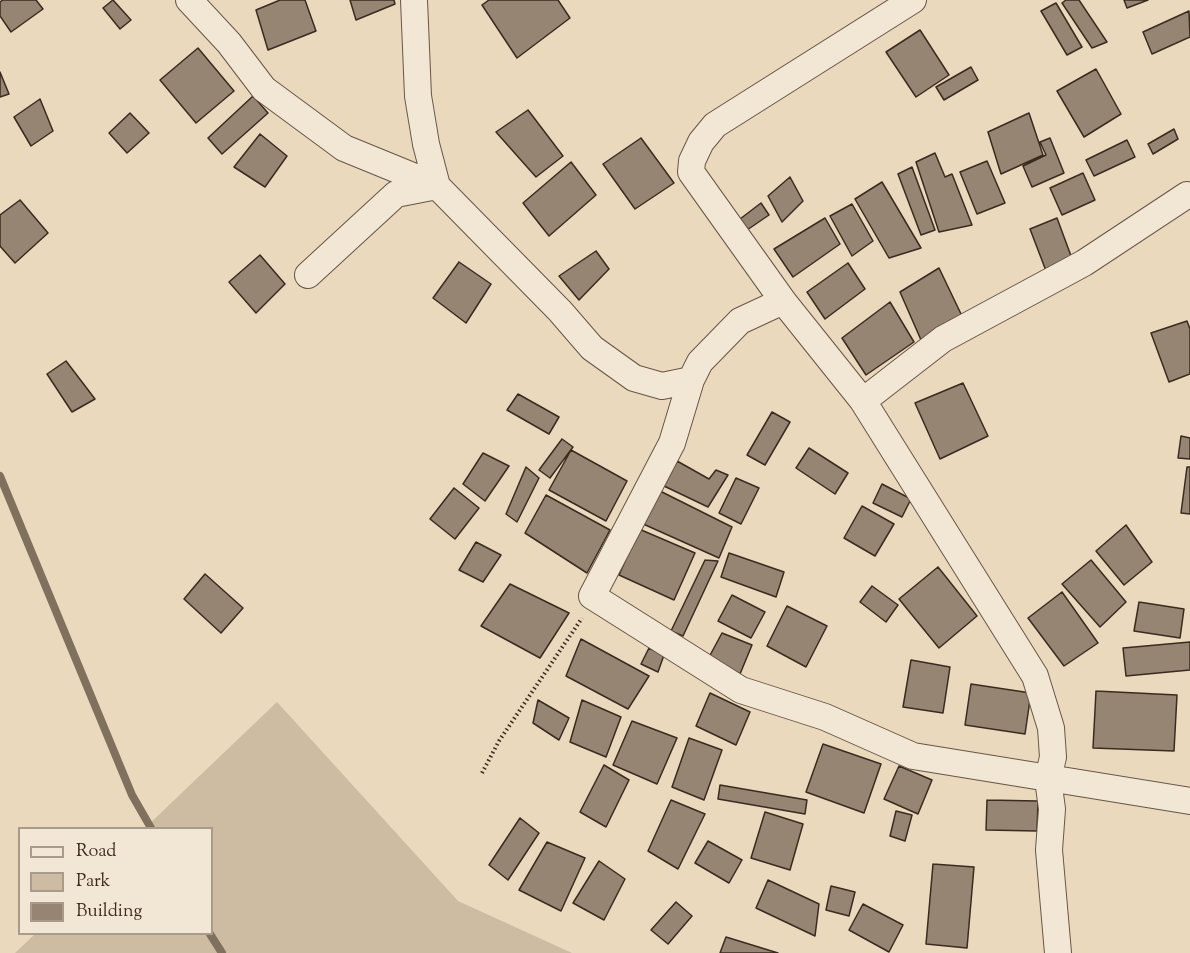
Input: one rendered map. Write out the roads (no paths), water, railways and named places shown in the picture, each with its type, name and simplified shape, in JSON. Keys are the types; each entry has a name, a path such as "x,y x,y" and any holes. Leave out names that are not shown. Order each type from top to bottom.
{"street":[{"path":"189,0 228,43 264,89 344,148 437,186 560,311 592,348 634,378 662,386 691,380"},
{"path":"414,0 414,44 418,96 426,144 437,186"},
{"path":"914,0 715,125 696,151 691,172 783,301 863,401 1035,676 1051,728 1053,757 1048,779 1053,809 1049,850 1055,951"},
{"path":"308,274 396,194 437,186"},
{"path":"863,401 943,339 1084,263 1187,195"},
{"path":"783,301 740,321 700,362 691,380 672,443 592,596 741,690 825,717 913,756 1190,801"}],"waterway":[{"path":"0,476 132,795 150,827"},
{"path":"211,935 222,953"}]}
